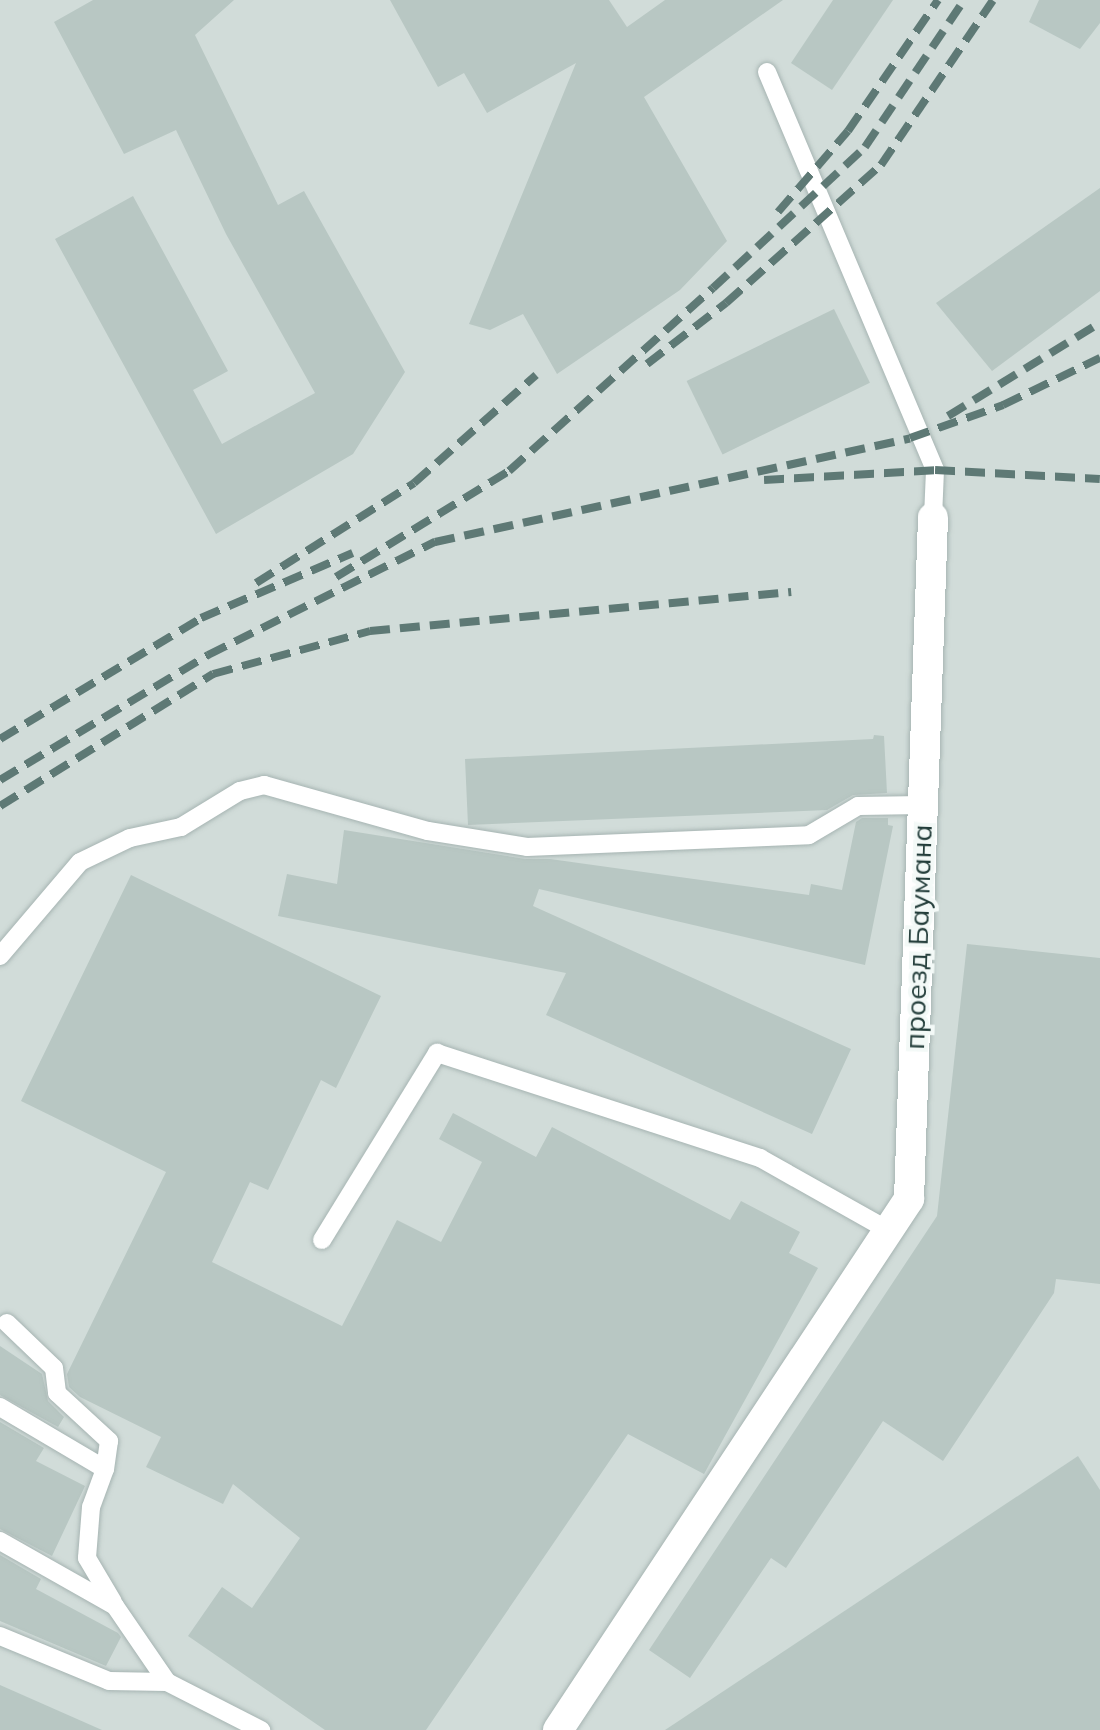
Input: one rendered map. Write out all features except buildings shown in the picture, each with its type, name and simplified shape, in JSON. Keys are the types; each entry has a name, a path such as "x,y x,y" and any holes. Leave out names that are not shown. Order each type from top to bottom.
{"street":[{"name":"проезд Баумана","path":"558,1730 909,1199 933,516"}],"lane":[{"name":"проезд Баумана","path":"767,72 935,470 933,516"},
{"path":"0,956 80,862 130,838 181,827 240,791 264,785 428,831 527,848 810,835 858,806 922,805"},
{"path":"322,1240 437,1053 760,1158 888,1230"},
{"path":"7,1323 54,1368 58,1392 109,1441 105,1470 91,1507 87,1558 167,1682"},
{"path":"0,1407 105,1470"},
{"path":"0,1541 115,1606"},
{"path":"0,1636 110,1681 167,1682 262,1730"}],"shaded area":[{"path":"0,0 1100,0 1100,1730 0,1730"}],"railway":[{"path":"778,212 848,131 938,0"},
{"path":"336,577 509,471 713,288 865,147 964,0"},
{"path":"647,364 726,303 881,165 993,0"},
{"path":"948,416 1100,323"},
{"path":"0,780 208,655 435,542 910,438 1003,405 1100,358"},
{"path":"256,583 414,483 536,375"},
{"path":"764,480 935,470 1100,479"},
{"path":"0,739 201,618 353,553"},
{"path":"0,806 213,674 370,631 791,592"}]}
